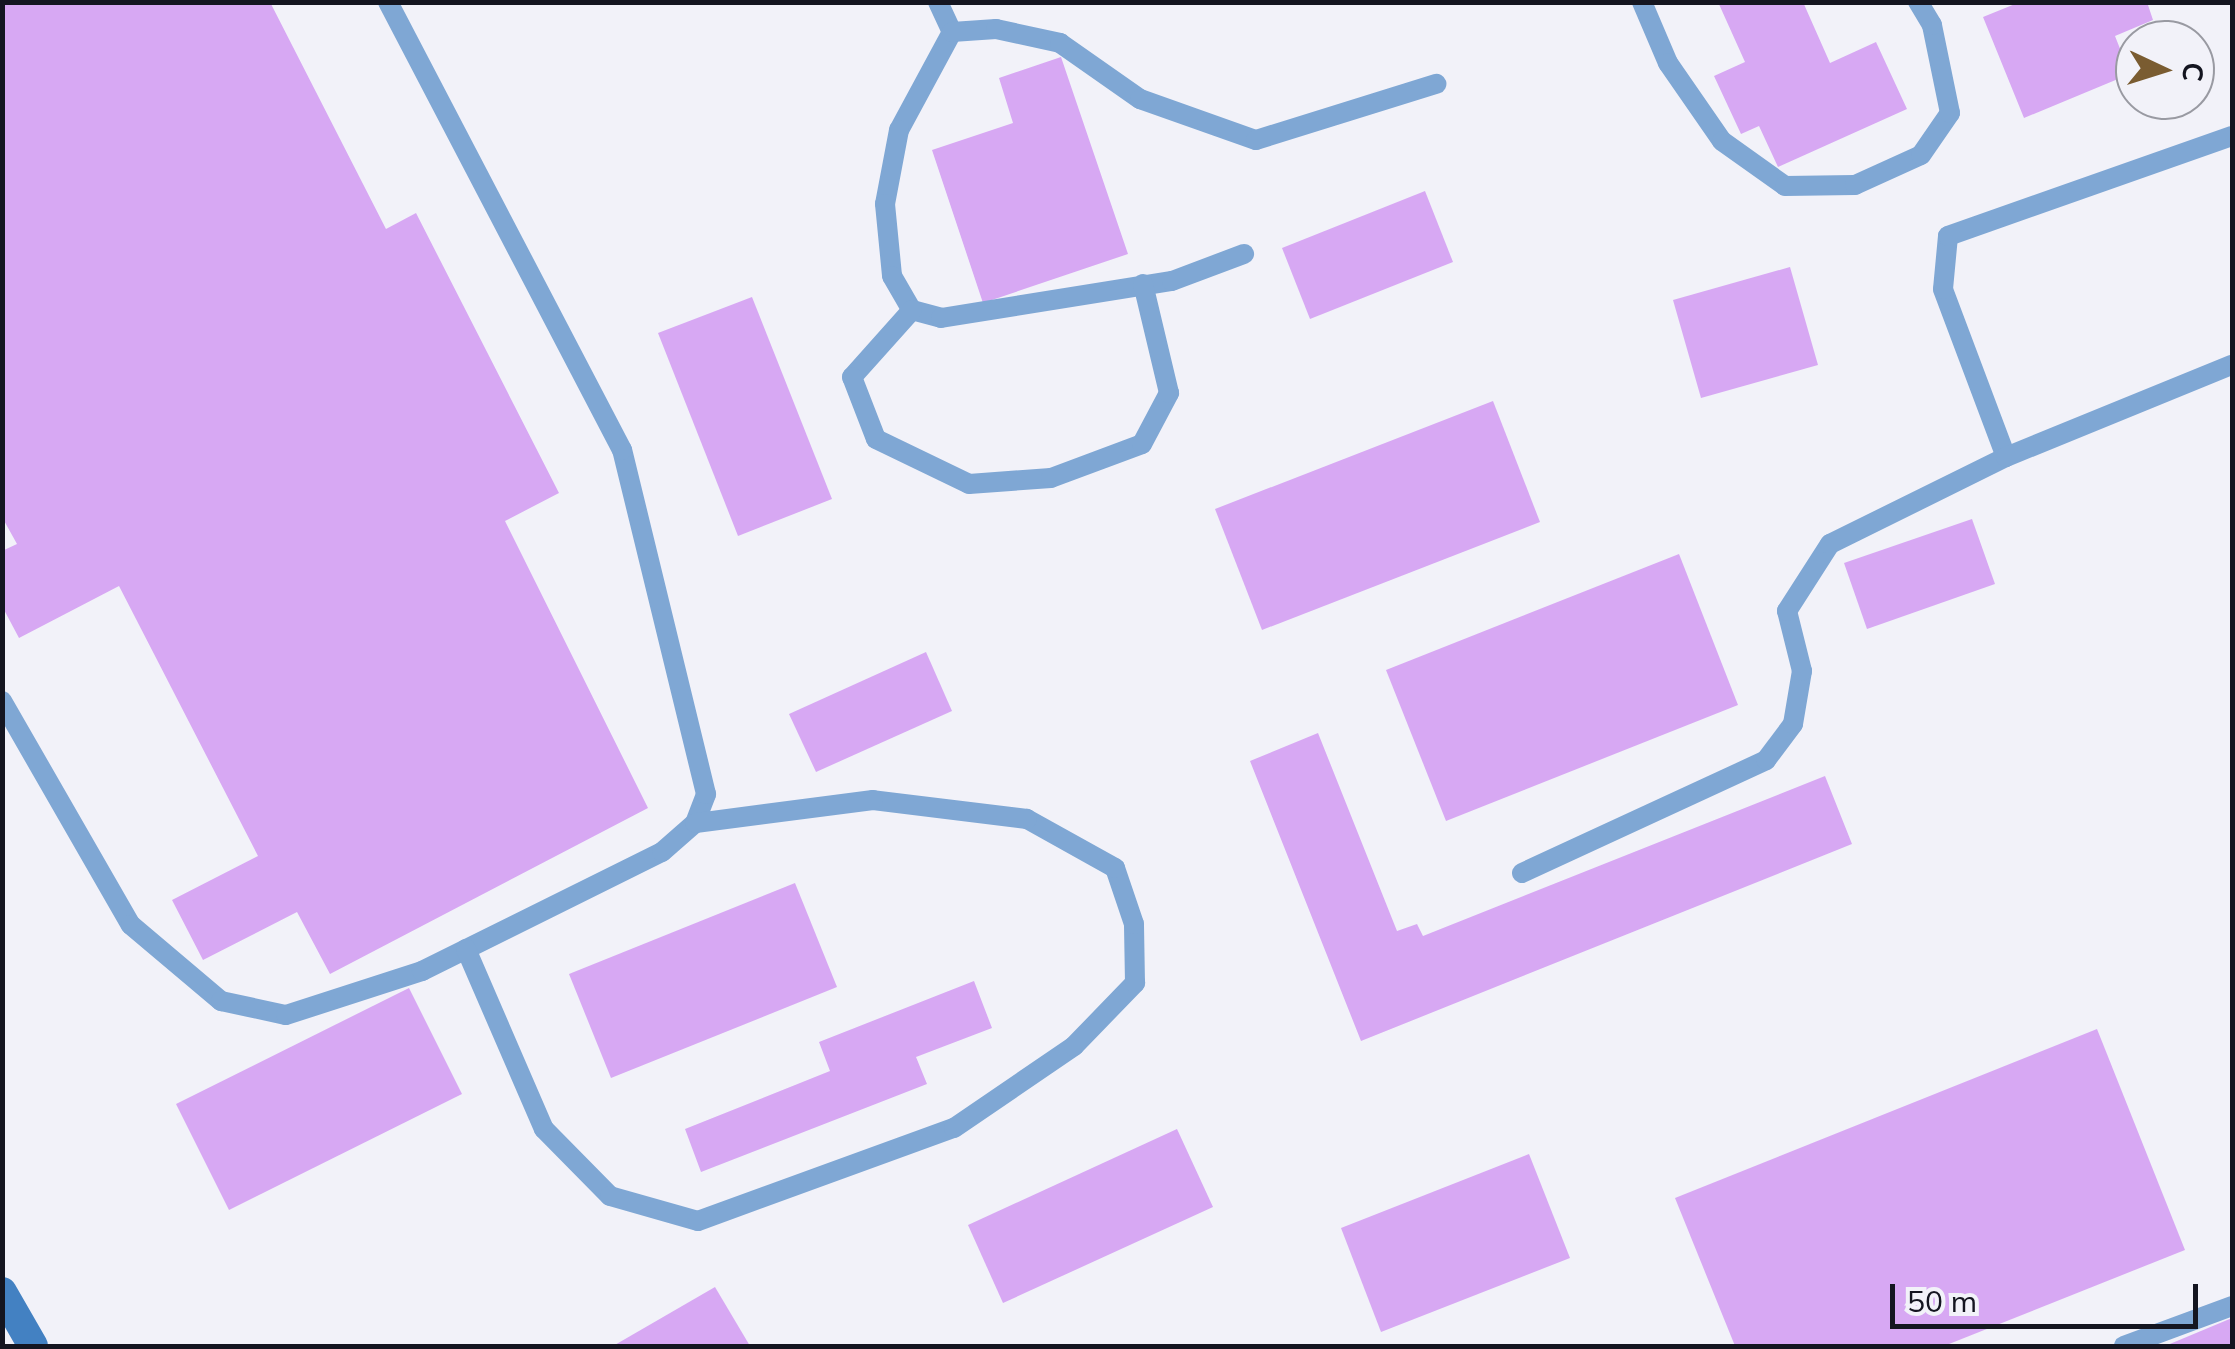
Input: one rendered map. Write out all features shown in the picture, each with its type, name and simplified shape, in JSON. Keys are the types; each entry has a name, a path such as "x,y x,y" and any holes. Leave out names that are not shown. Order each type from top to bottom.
{"street":[{"path":"2,1292 32,1346"}],"lane":[{"path":"2,701 131,925 221,1001 286,1015 466,949 662,852 696,823 706,794 622,450 388,2"},
{"path":"938,2 952,32"},
{"path":"1642,2 1668,63 1722,141 1784,186 1854,184 1921,155 1950,113 1932,26 1918,2"},
{"path":"952,32 996,29 1060,43 1140,99 1256,140 1436,84"},
{"path":"952,32 899,130 886,204 892,276 912,310 940,318 1142,284 1244,254"},
{"path":"2006,457 1943,289 1948,236 2232,136"},
{"path":"912,310 852,377 876,440 969,484 1051,478 1142,444 1168,393 1142,284"},
{"path":"1522,873 1766,760 1793,724 1802,671 1787,611 1804,573 1830,544 2006,457 2232,364"},
{"path":"466,949 544,1130 610,1196 698,1221 954,1128 1074,1046 1135,983 1134,924 1116,868 1027,819 872,800 696,823"},
{"path":"2124,1346 2232,1306"}],"building":[{"path":"2,2 270,2 386,229 416,213 559,493 505,521 648,808 330,974 297,912 203,960 172,900 258,856 119,586 19,638 2,606 2,551 17,544 2,517"},
{"path":"1718,2 1803,2 1830,63 1876,42 1907,109 1778,167 1759,126 1741,134 1714,76 1745,62"},
{"path":"2020,2 2147,2 2153,20 2115,20 2115,80 2024,118 1983,17"},
{"path":"1061,57 1128,254 983,303 932,150 1013,123 999,78"},
{"path":"1425,191 1453,262 1310,319 1282,248"},
{"path":"1790,267 1818,365 1701,398 1673,300"},
{"path":"752,297 832,499 738,536 658,333"},
{"path":"1493,401 1540,522 1262,630 1215,509"},
{"path":"1972,519 1995,584 1867,629 1844,563"},
{"path":"1679,554 1738,705 1446,821 1386,670"},
{"path":"926,652 952,711 816,772 789,714"},
{"path":"1318,733 1397,931 1417,924 1423,936 1825,776 1852,844 1361,1041 1250,761"},
{"path":"795,883 837,987 611,1078 569,974"},
{"path":"974,981 992,1028 916,1057 927,1084 701,1172 685,1129 830,1071 819,1042"},
{"path":"409,988 462,1094 229,1210 176,1104"},
{"path":"2097,1029 2185,1250 1944,1346 1735,1346 1675,1198"},
{"path":"1177,1129 1213,1207 1003,1303 968,1225"},
{"path":"1529,1154 1570,1258 1381,1332 1341,1228"},
{"path":"715,1287 750,1346 613,1346"},
{"path":"2232,1318 2232,1346 2165,1346"}]}
